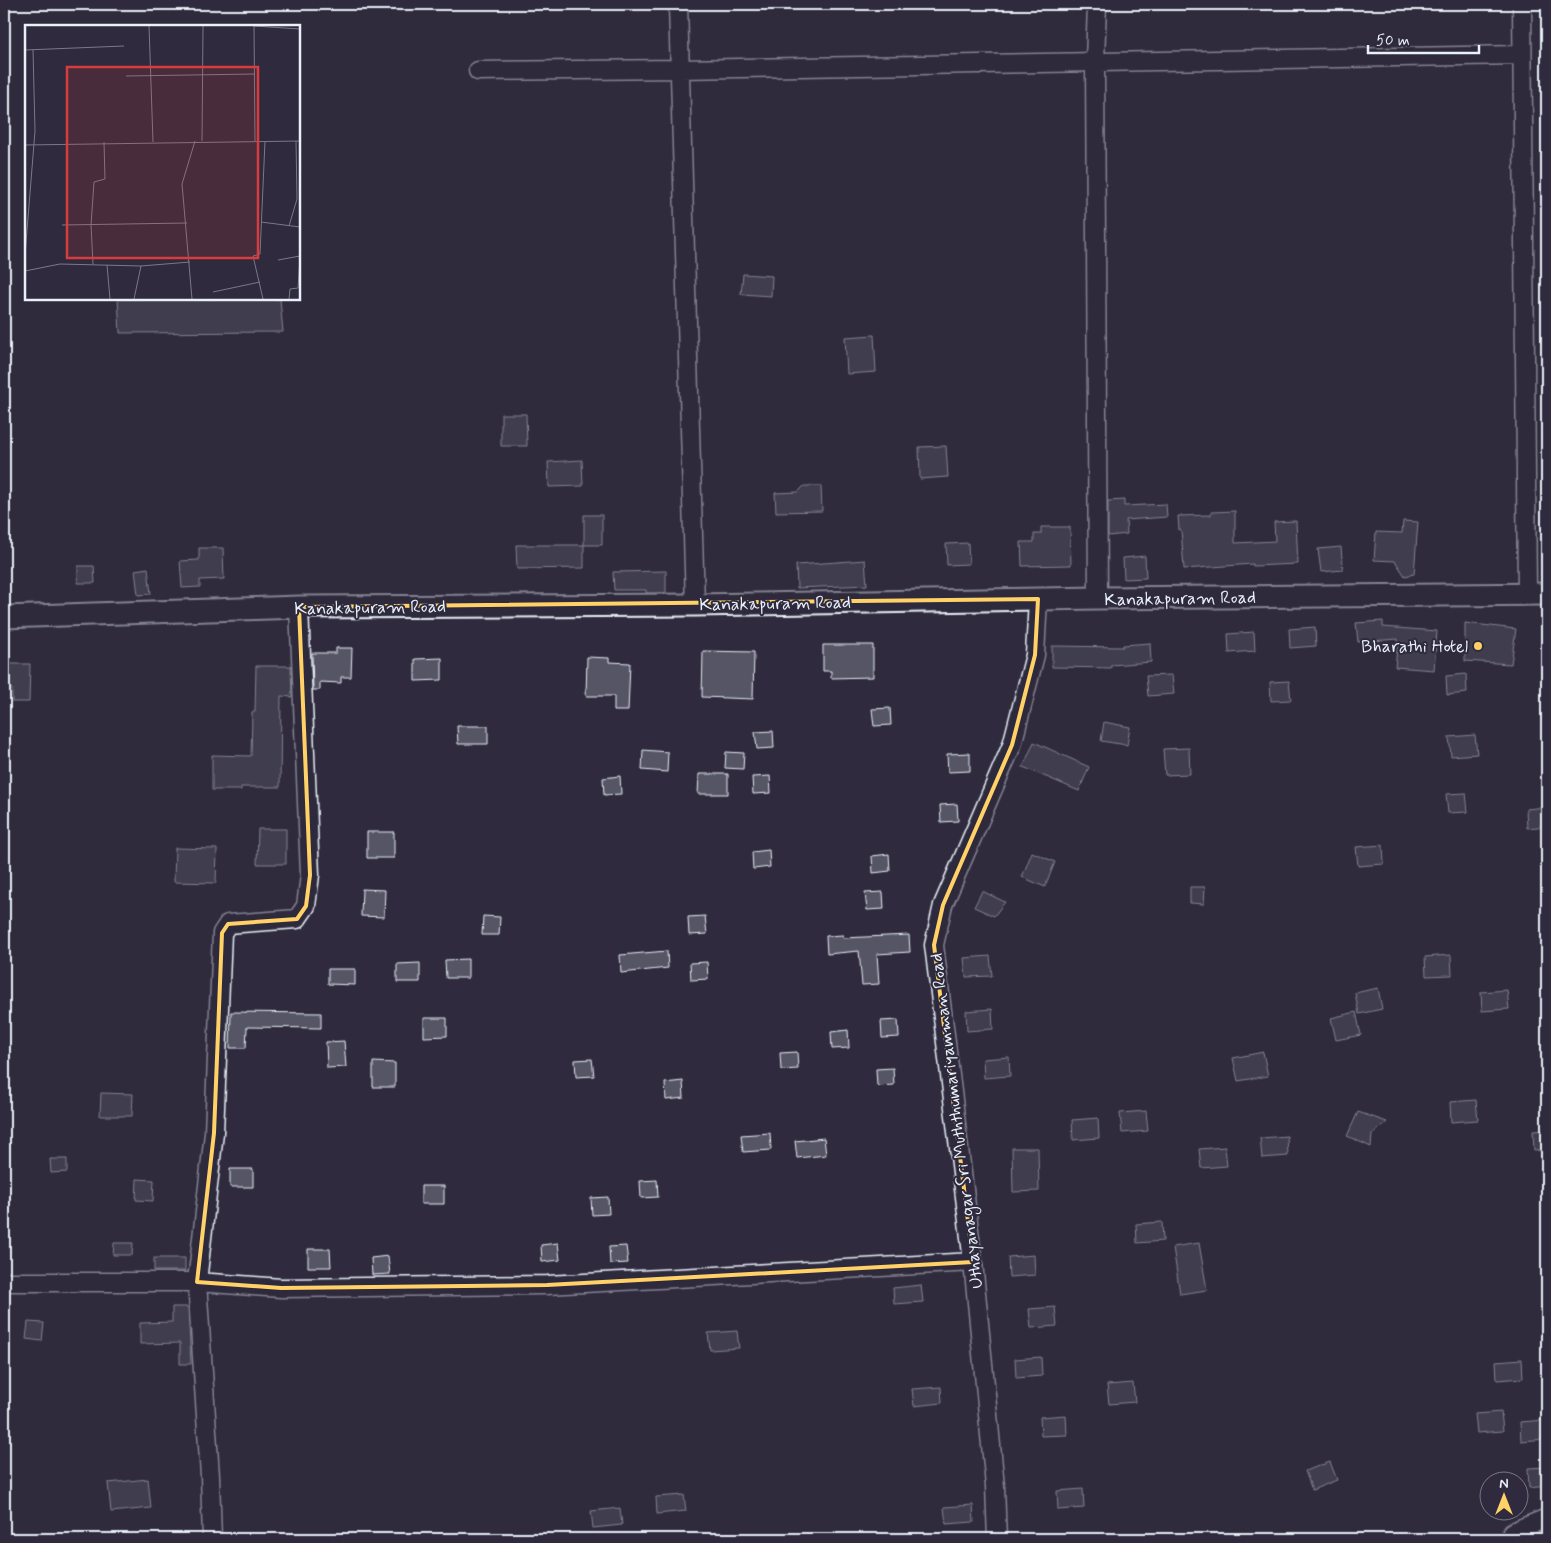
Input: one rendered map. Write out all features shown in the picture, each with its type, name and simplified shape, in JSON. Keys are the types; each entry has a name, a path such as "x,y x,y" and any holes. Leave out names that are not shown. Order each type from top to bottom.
{"street":[{"path":"678,4 695,605"},
{"path":"1096,4 1098,598"},
{"path":"1522,4 1537,594"},
{"path":"478,70 680,69 1522,55"},
{"name":"Kanakapuram Road","path":"4,617 299,607 695,605 1098,598 1537,594"},
{"name":"Uthayanagar Sri Muththumariyamman Road","path":"997,1539 995,1486 973,1262 934,945 942,905 1012,745 1034,654 1038,599"},
{"path":"212,1539 210,1476 197,1282 214,1133 222,933 228,924 297,919 306,906 310,875 299,607"},
{"path":"4,1282 197,1282 281,1288 546,1285 973,1262"},
{"path":"1514,1539 1512,1532 1547,1518"}],"highlighted area":[{"path":"1038,599 1035,655 1012,745 943,905 934,945 973,1262 547,1285 281,1288 197,1282 214,1133 222,933 228,924 297,919 306,906 310,875 299,607"}],"building":[{"path":"743,274 772,276 771,296 741,294"},
{"path":"118,300 280,300 283,332 120,333"},
{"path":"874,335 876,372 847,374 845,337"},
{"path":"501,414 526,414 527,446 501,446"},
{"path":"946,446 948,477 920,479 919,447"},
{"path":"582,460 583,486 549,487 548,462"},
{"path":"804,486 821,486 822,511 776,512 775,493 798,492"},
{"path":"1124,500 1124,506 1166,504 1167,517 1126,520 1127,534 1108,536 1108,501"},
{"path":"1235,511 1235,543 1275,541 1274,522 1296,521 1298,564 1253,566 1253,564 1184,569 1178,516 1211,515 1211,512"},
{"path":"584,515 602,515 602,545 584,545"},
{"path":"1403,521 1418,522 1414,574 1405,576 1395,561 1374,560 1376,532 1402,533"},
{"path":"1041,527 1070,527 1071,565 1022,566 1021,542 1034,542 1034,534 1041,534"},
{"path":"968,543 969,564 947,565 946,544"},
{"path":"516,545 584,545 584,568 517,569"},
{"path":"1341,547 1343,570 1321,572 1318,549"},
{"path":"199,548 223,548 224,579 200,580 200,587 182,588 180,561 199,560"},
{"path":"1145,556 1146,578 1124,579 1123,558"},
{"path":"865,560 867,585 797,588 796,565"},
{"path":"78,566 94,566 95,583 78,583"},
{"path":"148,568 151,594 138,595 135,570"},
{"path":"666,571 666,593 646,593 646,590 614,590 613,572"},
{"path":"1383,621 1383,627 1437,631 1434,670 1395,667 1398,639 1358,642 1356,623"},
{"path":"1465,623 1516,629 1511,664 1465,661"},
{"path":"1315,627 1316,646 1290,648 1289,629"},
{"path":"1254,632 1255,651 1229,653 1228,634"},
{"path":"1150,643 1151,662 1111,665 1111,668 1052,667 1052,646 1123,647 1123,645"},
{"path":"823,645 873,645 873,677 831,678 831,671 823,671"},
{"path":"336,648 352,648 351,677 341,677 341,683 320,682 320,690 313,690 312,653 336,653"},
{"path":"703,651 754,652 753,699 702,697"},
{"path":"587,657 609,658 609,662 630,663 628,711 614,711 614,696 586,696"},
{"path":"442,658 442,680 415,681 415,659"},
{"path":"6,664 30,664 29,702 12,702 12,689 5,689"},
{"path":"256,666 291,666 292,697 281,696 280,787 241,787 241,790 212,790 212,755 251,756 252,712 255,712"},
{"path":"1466,674 1467,693 1447,695 1446,676"},
{"path":"1172,675 1174,694 1148,696 1146,676"},
{"path":"1289,681 1291,700 1271,701 1270,682"},
{"path":"890,708 891,725 874,726 872,709"},
{"path":"1104,722 1130,727 1127,745 1101,741"},
{"path":"457,726 488,726 488,744 458,744"},
{"path":"773,731 774,748 757,749 755,732"},
{"path":"1475,735 1477,754 1451,756 1449,737"},
{"path":"1034,742 1089,767 1079,791 1023,767"},
{"path":"1189,748 1190,774 1165,775 1163,749"},
{"path":"643,750 668,752 667,772 642,770"},
{"path":"726,752 744,753 743,769 725,768"},
{"path":"970,753 970,771 948,772 947,754"},
{"path":"699,774 728,774 728,794 698,794"},
{"path":"620,776 621,794 604,795 603,778"},
{"path":"770,776 771,793 753,794 752,777"},
{"path":"1466,793 1468,812 1448,813 1446,794"},
{"path":"957,804 958,821 941,822 940,805"},
{"path":"1547,807 1547,826 1527,828 1526,809"},
{"path":"258,829 286,829 286,864 257,864"},
{"path":"367,832 394,832 394,858 367,858"},
{"path":"1383,845 1384,864 1358,866 1356,847"},
{"path":"175,848 217,849 216,883 174,882"},
{"path":"769,850 770,867 753,869 752,852"},
{"path":"1032,852 1055,862 1045,887 1022,877"},
{"path":"889,854 890,871 873,873 872,856"},
{"path":"1190,887 1205,887 1204,904 1190,903"},
{"path":"362,889 385,890 384,917 361,916"},
{"path":"982,891 1005,902 994,916 974,907"},
{"path":"883,892 884,909 867,910 865,893"},
{"path":"483,916 500,917 499,935 482,935"},
{"path":"705,916 707,934 689,935 688,917"},
{"path":"843,935 843,938 909,935 910,952 877,954 879,984 862,985 859,951 827,954 826,936"},
{"path":"667,951 668,968 621,973 620,955"},
{"path":"1451,955 1452,975 1426,976 1425,957"},
{"path":"990,956 992,976 966,977 964,958"},
{"path":"468,959 468,978 446,978 445,960"},
{"path":"707,962 708,979 691,980 690,963"},
{"path":"420,963 420,982 397,982 397,964"},
{"path":"328,969 355,969 355,985 328,984"},
{"path":"1378,988 1382,1009 1359,1014 1355,993"},
{"path":"1507,990 1509,1009 1482,1011 1481,992"},
{"path":"992,1009 993,1029 967,1031 966,1011"},
{"path":"231,1012 321,1013 321,1028 247,1027 246,1048 230,1048"},
{"path":"1356,1012 1361,1035 1336,1040 1331,1018"},
{"path":"424,1018 447,1018 447,1036 424,1037"},
{"path":"898,1020 899,1037 882,1038 881,1021"},
{"path":"848,1030 849,1048 832,1049 831,1032"},
{"path":"344,1041 346,1067 327,1068 326,1042"},
{"path":"797,1052 798,1069 781,1070 780,1053"},
{"path":"1263,1052 1268,1076 1238,1081 1233,1058"},
{"path":"1009,1057 1010,1076 984,1078 983,1059"},
{"path":"592,1059 594,1076 576,1077 575,1060"},
{"path":"373,1062 395,1063 395,1087 373,1087"},
{"path":"893,1068 894,1085 877,1086 876,1069"},
{"path":"683,1081 684,1098 666,1100 665,1083"},
{"path":"101,1093 133,1094 132,1116 100,1116"},
{"path":"1476,1100 1478,1120 1451,1122 1450,1102"},
{"path":"1146,1111 1148,1131 1122,1133 1120,1113"},
{"path":"1358,1112 1387,1122 1372,1135 1371,1147 1347,1136"},
{"path":"1098,1118 1099,1138 1073,1140 1072,1120"},
{"path":"1547,1130 1547,1150 1534,1151 1533,1131"},
{"path":"770,1133 771,1150 743,1152 741,1135"},
{"path":"1287,1136 1288,1156 1262,1158 1260,1138"},
{"path":"824,1138 826,1155 797,1158 795,1141"},
{"path":"1225,1147 1227,1166 1201,1168 1199,1149"},
{"path":"1012,1148 1038,1148 1039,1191 1013,1192"},
{"path":"50,1159 67,1159 67,1172 51,1173"},
{"path":"230,1169 253,1169 253,1187 230,1187"},
{"path":"137,1179 154,1180 153,1201 136,1200"},
{"path":"657,1180 658,1197 641,1198 640,1181"},
{"path":"421,1186 444,1186 444,1204 421,1204"},
{"path":"608,1197 609,1214 592,1215 591,1198"},
{"path":"1162,1222 1163,1241 1137,1243 1136,1224"},
{"path":"114,1243 133,1243 132,1255 113,1255"},
{"path":"558,1243 560,1260 542,1262 541,1245"},
{"path":"1199,1243 1207,1290 1180,1294 1173,1247"},
{"path":"626,1246 628,1263 610,1264 609,1247"},
{"path":"308,1249 330,1249 331,1267 308,1267"},
{"path":"1034,1255 1035,1275 1009,1277 1008,1257"},
{"path":"388,1256 390,1274 372,1275 371,1258"},
{"path":"154,1258 185,1258 185,1271 154,1271"},
{"path":"921,1285 923,1302 894,1304 893,1288"},
{"path":"172,1307 188,1307 191,1364 180,1364 180,1343 140,1344 140,1323 172,1322"},
{"path":"1055,1307 1057,1326 1031,1328 1029,1309"},
{"path":"28,1322 44,1323 42,1341 26,1339"},
{"path":"737,1331 739,1348 710,1350 708,1333"},
{"path":"1041,1357 1042,1376 1016,1378 1015,1359"},
{"path":"1522,1359 1523,1378 1497,1380 1496,1361"},
{"path":"1133,1383 1135,1402 1109,1404 1107,1385"},
{"path":"941,1387 942,1403 914,1406 912,1389"},
{"path":"1501,1412 1503,1431 1477,1433 1475,1414"},
{"path":"1066,1415 1067,1435 1041,1436 1040,1417"},
{"path":"1546,1420 1547,1439 1521,1441 1520,1422"},
{"path":"1330,1462 1337,1480 1312,1490 1305,1471"},
{"path":"1547,1467 1547,1486 1529,1488 1528,1468"},
{"path":"148,1479 151,1508 111,1512 108,1483"},
{"path":"1083,1489 1084,1508 1058,1510 1057,1491"},
{"path":"684,1495 686,1511 657,1514 656,1497"},
{"path":"973,1505 974,1522 946,1524 944,1507"},
{"path":"620,1508 622,1525 593,1528 591,1511"}],"place":[{"name":"Bharathi Hotel","path":"1478,646"}]}
